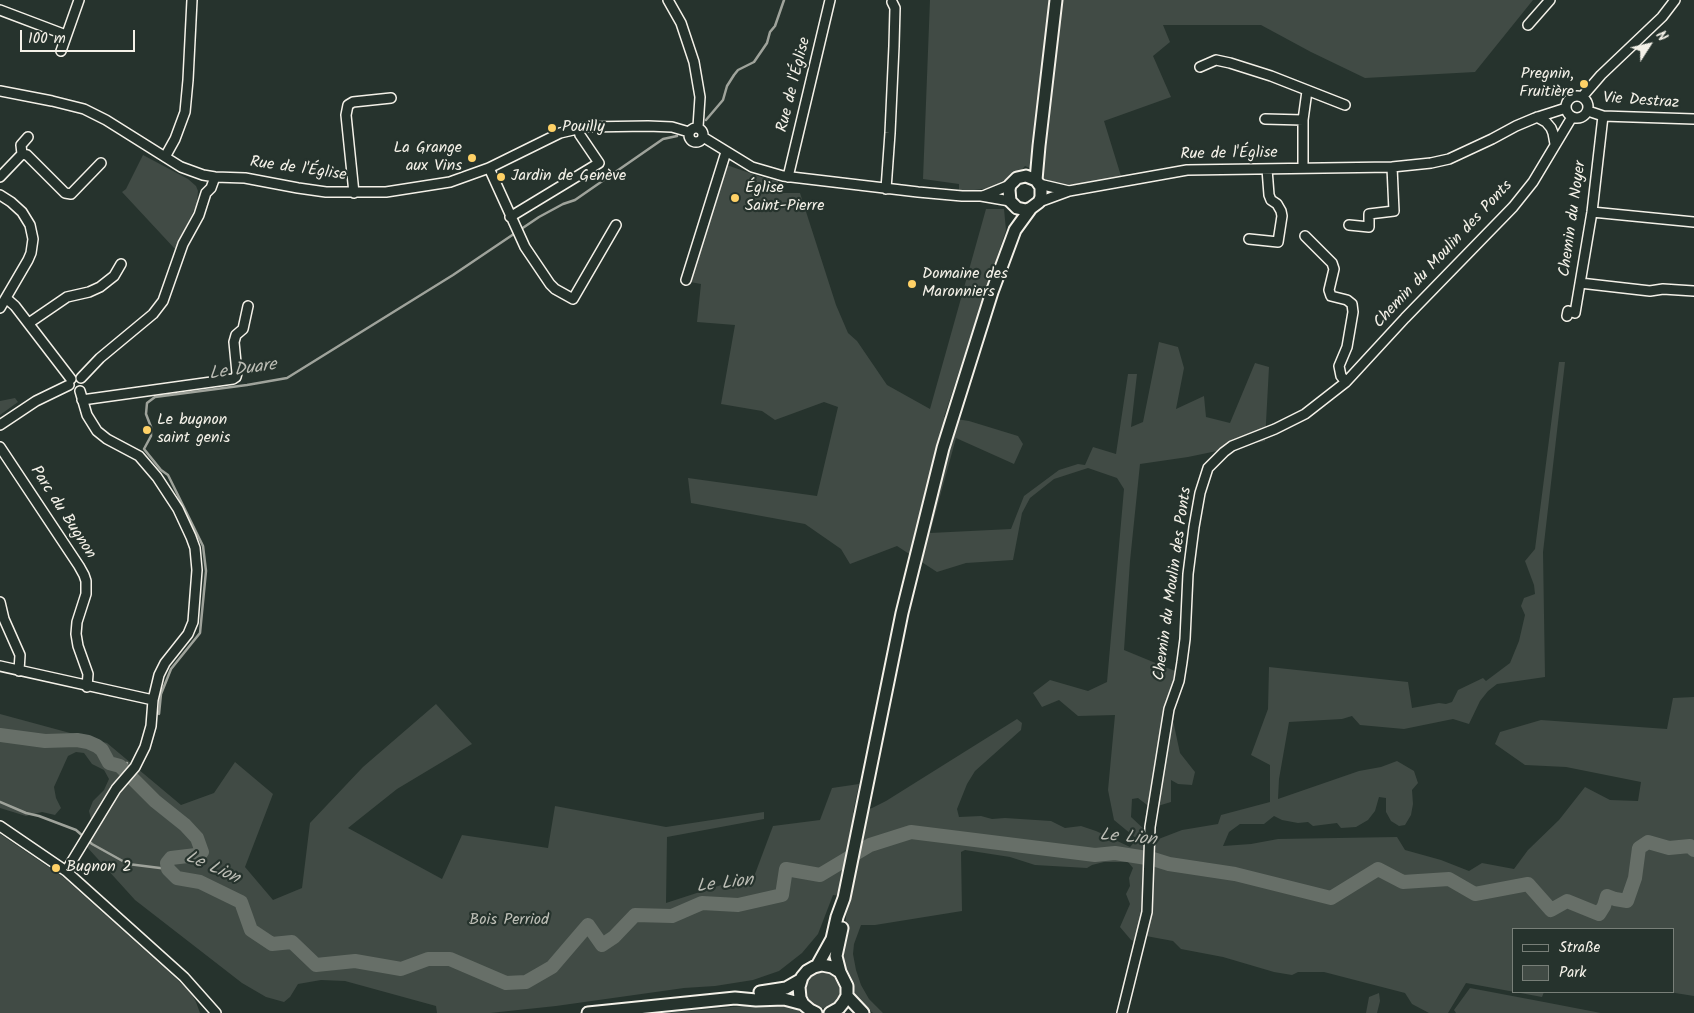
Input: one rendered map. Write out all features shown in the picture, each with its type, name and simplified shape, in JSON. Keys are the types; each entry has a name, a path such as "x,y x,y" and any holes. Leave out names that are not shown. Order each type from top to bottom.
{"main road":[{"path":"1032,180 1056,0"},
{"path":"817,966 832,939 836,918 844,898 904,604 943,448 986,311 1015,230 1035,205 1042,191 1032,180 1017,178 1010,185 1009,196 1014,204 1015,230"},
{"path":"1014,204 1026,210 1035,205"},
{"path":"832,1013 841,1006 846,996 847,986 840,972 836,956 844,919 844,898"},
{"path":"588,1013 735,998 786,988 800,980 807,971 817,966 827,966 840,972"},
{"path":"800,980 799,994 803,1004"},
{"path":"846,996 863,1013"},
{"path":"735,998 756,1000 784,999 803,1004 816,1013"}],"street":[{"path":"61,51 79,0"},
{"path":"165,157 176,139 184,112 188,80 192,0"},
{"path":"668,0 680,23 694,62 700,97 698,127 703,132 703,138 700,142 694,142 689,137 689,132 693,128 698,127"},
{"name":"Rue de l'Église","path":"788,177 830,0"},
{"path":"1528,26 1550,0"},
{"path":"1582,97 1601,74 1662,17 1675,0"},
{"path":"886,189 894,46 895,8 892,2"},
{"path":"0,10 66,36"},
{"path":"1200,67 1216,60 1271,76 1345,105"},
{"name":"Rue de l'Église","path":"0,91 84,109 106,120 181,167 203,175 245,178 312,190 386,192 462,179 489,168 550,137 578,128 612,125 648,126 672,127 689,132"},
{"path":"1303,168 1303,120 1307,91"},
{"path":"1576,96 1582,97 1588,104 1588,110 1581,117 1572,117 1566,108 1570,99 1576,96"},
{"path":"354,192 346,115 348,105 353,102 391,98"},
{"name":"Rue de l'Église","path":"1035,205 1068,191 1178,171 1392,167 1431,163 1450,159 1537,118 1566,108"},
{"name":"Vie Destraz","path":"1588,110 1603,116 1694,119"},
{"name":"Chemin du Noyer","path":"1567,316 1568,311 1575,313 1592,212 1603,116"},
{"name":"Chemin du Moulin des Ponts","path":"1122,1013 1148,912 1150,826 1169,709 1179,681 1182,662 1188,574 1194,526 1204,476 1214,461 1232,446 1299,418 1346,382 1405,318 1513,207 1533,182 1572,117"},
{"path":"1537,118 1546,122 1551,128 1555,144"},
{"path":"1265,119 1303,120"},
{"path":"510,217 599,163 580,135 578,128"},
{"path":"22,154 21,145 28,137"},
{"path":"703,138 752,168 766,173 886,189 981,196 1014,204"},
{"path":"686,280 726,152"},
{"path":"2,171 22,154 28,155 65,194 70,194 101,163"},
{"path":"1349,225 1369,227 1368,214 1394,211 1392,167"},
{"path":"489,168 520,239 550,284 573,299 616,225"},
{"path":"1249,239 1278,242 1282,216 1277,204 1271,200 1269,195 1267,169"},
{"path":"203,175 203,186 206,193"},
{"path":"81,378 100,358 153,314 163,301 183,244 199,215 206,193 211,188 215,177"},
{"name":"Rue de l'Église","path":"1032,180 1068,191"},
{"path":"981,196 1010,185"},
{"path":"0,195 22,212 30,225 34,239 28,260 7,299 0,308"},
{"path":"1592,212 1694,222"},
{"name":"Chemin du Moulin des Ponts","path":"1305,236 1332,263 1334,269 1329,290 1331,296 1347,300 1352,304 1353,312 1347,347 1339,366 1341,376 1346,382"},
{"path":"29,323 67,297 90,292 100,287 114,276 121,264"},
{"path":"1580,283 1650,291 1663,289 1694,291"},
{"path":"7,299 29,323 70,382 73,390 80,391"},
{"path":"82,400 233,379 237,373 234,342 236,335 243,330 248,306"},
{"path":"0,425 36,400 78,376 81,378"},
{"path":"66,871 122,782 135,767 148,740 151,726 152,700 159,676 166,663 188,634 193,622 197,570 195,548 178,508 158,477 139,456 107,439 91,423 80,391 84,385 81,378"},
{"name":"Parc du Bugnon","path":"0,447 84,575 86,594 77,622 76,634 78,646 88,674 87,686"},
{"path":"0,602 2,616 20,656 19,671"},
{"path":"0,666 152,700"},
{"path":"0,826 66,871 184,977 216,1013"},
{"path":"204,1000 207,1013"}],"green space":[{"path":"930,0 1533,0 1475,72 1365,78 1261,25 1163,25 1170,42 1153,56 1171,97 1104,121 1121,176 1089,183 1057,185 1046,181 1041,178 1039,172 1025,166 1020,172 1011,176 998,187 959,192 959,184 923,179"},
{"path":"143,155 188,179 196,186 198,191 197,204 175,249 122,192 126,189"},
{"name":"Bois Perriod","path":"724,164 778,181 780,193 800,193 836,305 848,333 857,341 887,385 930,409 986,209 1004,209 1006,230 944,417 969,421 1018,436 1023,444 1014,464 956,438 930,533 1011,529 1024,496 1059,470 1078,464 1085,465 1093,447 1116,454 1128,374 1137,374 1131,427 1143,422 1159,342 1178,347 1184,368 1176,409 1204,396 1206,417 1230,423 1255,363 1269,367 1265,441 1188,457 1140,464 1130,561 1124,650 1175,671 1169,702 1180,753 1195,772 1192,785 1178,784 1171,780 1171,802 1151,808 1138,798 1132,799 1131,817 1146,831 1152,831 1156,840 1182,830 1218,824 1221,815 1270,802 1270,765 1251,755 1268,709 1269,667 1408,682 1412,708 1452,702 1458,690 1483,678 1486,681 1510,663 1519,641 1525,615 1521,606 1524,598 1535,594 1534,585 1525,561 1535,549 1559,362 1565,362 1543,552 1545,677 1497,684 1480,701 1469,724 1453,719 1404,729 1360,725 1352,716 1342,719 1289,722 1279,779 1278,799 1359,771 1381,767 1397,761 1414,771 1418,783 1412,790 1413,804 1411,815 1405,825 1399,826 1391,821 1386,812 1386,798 1379,797 1375,811 1368,820 1356,827 1341,828 1337,823 1313,826 1308,822 1298,823 1282,820 1274,816 1264,824 1240,824 1229,832 1223,846 1251,844 1278,839 1397,837 1405,850 1441,860 1469,871 1482,863 1514,869 1528,850 1559,820 1585,787 1610,800 1638,801 1641,782 1566,767 1525,765 1495,744 1500,732 1541,720 1667,729 1673,698 1694,697 1694,996 1674,993 1674,928 1512,928 1512,992 1466,983 1448,1013 1429,1013 1412,1004 1405,993 1324,972 1298,972 1292,975 1274,972 1223,957 1181,949 1173,941 1146,936 1138,942 1131,940 1120,927 1130,904 1126,894 1130,886 1129,878 1133,868 1128,862 1104,862 1087,868 1035,865 1010,857 965,850 961,852 962,911 875,925 861,925 854,944 853,954 856,970 861,985 869,999 883,1013 873,1013 858,1001 855,995 851,977 843,965 842,958 848,897 833,895 818,934 802,953 779,971 753,980 490,1013 437,1013 436,1006 345,981 321,980 298,984 290,997 284,1002 266,997 242,983 135,900 87,847 78,843 92,823 89,811 93,801 104,790 109,779 104,770 92,764 84,753 76,752 68,756 54,787 56,798 61,808 55,815 42,812 26,816 0,808 0,714 107,743 181,805 214,793 235,762 273,794 245,867 273,900 302,888 310,823 363,767 436,704 472,744 397,789 348,828 442,879 462,835 548,848 555,806 666,827 764,812 764,819 667,837 666,903 755,874 773,826 820,820 832,788 859,784 853,813 872,808 1017,719 1022,723 1021,730 975,771 967,784 957,809 959,817 981,816 992,819 1051,821 1065,828 1081,826 1130,847 1137,839 1114,820 1108,790 1115,715 1078,716 1059,700 1042,707 1033,693 1050,680 1088,691 1107,682 1124,489 1117,478 1088,468 1054,479 1030,498 1022,513 1013,560 966,563 937,572 897,546 850,564 841,549 805,524 691,503 688,478 817,496 838,407 824,402 775,420 762,411 721,404 735,325 697,322 701,284 690,282 716,186"},
{"path":"15,398 18,402 0,415 0,401"},
{"path":"0,834 63,877 191,993 200,1013 0,1013"},
{"path":"823,972 836,977 841,990 836,1003 823,1008 810,1003 805,990 810,977"},
{"path":"1470,988 1601,1013 1456,1013 1454,1010"},
{"path":"1379,993 1380,1001 1377,1013 1366,1013 1369,997"},
{"path":"1520,993 1544,993 1542,997"},
{"path":"767,1004 794,1006 801,1013 664,1013"}],"waterway":[{"name":"Le Duare","path":"706,120 723,100 727,86 734,75 738,70 754,62 767,43 784,0"},
{"name":"Le Duare","path":"159,714 161,694 171,669 200,633 206,571 203,546 168,475 161,470 144,449 151,436 151,427 146,414 147,403 155,397 287,378 453,275 539,217 563,204 575,200 663,139 677,136"},
{"name":"Le Lion","path":"0,735 45,741 77,740 97,746 102,750 109,763 120,766 155,801 185,825 197,838 202,852 196,855 171,858 167,863 168,869 177,878 200,882 241,902 251,930 272,944 292,942 316,965 355,961 401,969 428,959 450,959 506,983 526,982 552,967 588,925 602,945 614,937 635,915 672,916 702,903 738,905 782,895 786,869 820,875 870,845 911,832 1095,855 1115,853 1153,859 1169,864 1235,874 1331,898 1378,869 1403,882 1449,879 1475,894 1528,884 1551,910 1567,901 1599,914 1607,896 1627,901 1635,878 1639,848 1648,842 1669,848 1690,846 1694,850"},
{"name":"Le Lion","path":"120,766 127,763"},
{"path":"0,802 76,830 92,844 128,864 168,869"}],"place":[{"name":"Pregnin, Fruitière","path":"1584,84"},
{"name":"Pouilly","path":"552,128"},
{"name":"La Grange aux Vins","path":"472,158"},
{"name":"Jardin de Genève","path":"501,177"},
{"name":"Église Saint-Pierre","path":"735,198"},
{"name":"Domaine des Maronniers","path":"912,284"},
{"name":"Le bugnon saint genis","path":"147,430"},
{"name":"Bugnon 2","path":"56,868"}]}
